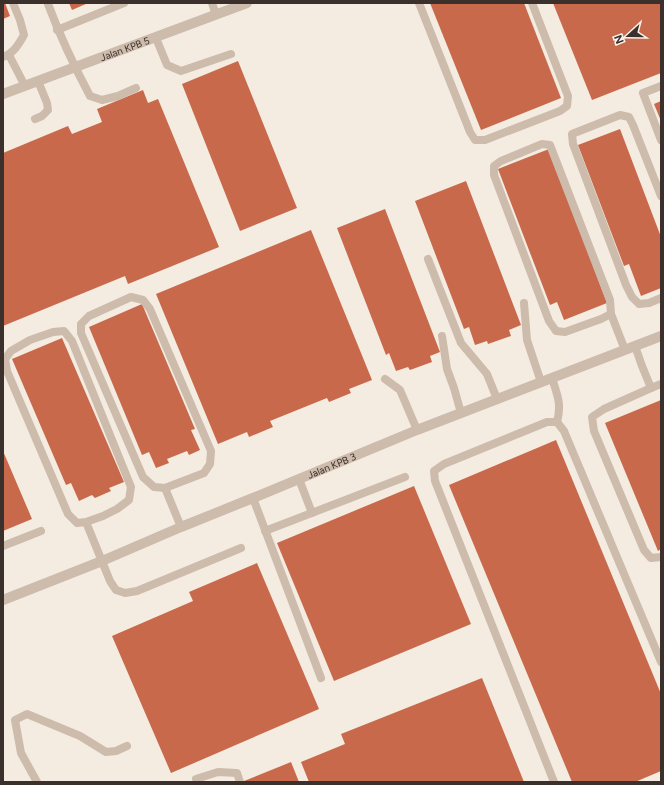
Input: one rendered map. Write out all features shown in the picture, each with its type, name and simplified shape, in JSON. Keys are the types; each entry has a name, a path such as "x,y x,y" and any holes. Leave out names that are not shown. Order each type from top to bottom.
{"street":[{"name":"Jalan KPB 5","path":"3,94 247,3"},
{"name":"Jalan KPB 3","path":"3,600 102,561 417,430 661,336"}],"lane":[{"path":"13,3 24,35 18,45 6,56 25,86"},
{"path":"58,30 124,3"},
{"path":"212,3 216,14"},
{"path":"419,3 470,132 476,140 485,140 560,111 567,106 568,96 532,3"},
{"path":"48,4 75,68 90,96 102,100 118,96 136,88"},
{"path":"156,38 167,65 181,71 231,54"},
{"path":"35,119 42,116 48,110 47,103 38,81"},
{"path":"661,86 643,93 661,140"},
{"path":"661,196 629,117 620,115 572,134 573,144 626,285 632,297 639,304 649,303 661,298"},
{"path":"611,314 565,332 556,331 549,321 497,183 494,175 494,166 501,161 542,144 550,145 610,300 611,314 642,366 651,388"},
{"path":"428,259 461,343 487,374 497,399"},
{"path":"130,297 143,300 150,309 211,451 210,464 204,472 165,488 154,487 143,477 81,333 81,324 89,316 130,297"},
{"path":"524,303 527,340 541,382"},
{"path":"54,332 64,332 72,341 131,487 129,500 117,509 86,522 77,524 68,514 7,371 5,359 11,351 30,340 54,332"},
{"path":"442,336 447,369 461,413"},
{"path":"552,378 559,401 560,412 557,422"},
{"path":"384,379 400,390 417,430"},
{"path":"661,384 604,409 592,416 594,431 644,550 651,558 661,557"},
{"path":"554,782 435,481 434,471 444,464 547,422 557,422"},
{"path":"557,422 564,431 661,662"},
{"path":"265,531 405,477"},
{"path":"298,480 312,513"},
{"path":"165,488 181,527"},
{"path":"253,498 321,678"},
{"path":"86,522 110,581 116,590 125,593 137,591 241,548"},
{"path":"3,546 41,531"},
{"path":"37,782 21,753 15,720 27,714 80,736 106,752 116,751 127,746"},
{"path":"196,779 218,772 237,773 240,782"}],"building":[{"path":"3,3 5,3 10,16 3,19"},
{"path":"69,3 88,3 72,10"},
{"path":"430,3 524,3 561,98 481,130"},
{"path":"553,3 661,3 661,73 592,100"},
{"path":"238,61 297,208 240,231 182,84"},
{"path":"143,90 148,103 158,99 219,247 128,284 125,276 3,326 3,153 68,126 72,134 102,122 97,109"},
{"path":"661,101 661,121 654,104"},
{"path":"620,129 661,237 661,288 641,296 629,264 624,266 578,145"},
{"path":"549,149 607,303 564,320 557,302 550,305 498,169"},
{"path":"466,181 521,325 509,330 511,336 488,344 487,341 475,345 469,327 464,329 415,201"},
{"path":"385,209 440,352 430,356 432,362 410,370 408,367 396,371 389,353 386,355 337,228"},
{"path":"311,230 372,380 349,389 351,393 329,402 327,398 270,421 273,427 249,437 247,432 218,444 156,294"},
{"path":"142,304 195,429 191,430 200,450 189,455 187,451 167,459 169,463 156,468 149,452 142,455 89,327"},
{"path":"62,338 124,482 109,488 111,491 95,498 92,495 79,501 71,483 66,485 12,359"},
{"path":"661,400 661,549 658,551 605,423"},
{"path":"556,440 661,694 661,771 635,782 572,782 449,485"},
{"path":"3,451 32,519 3,531"},
{"path":"414,486 471,624 334,681 277,543"},
{"path":"257,563 319,709 171,773 112,636 193,601 189,592"},
{"path":"482,678 524,782 309,782 301,762 345,744 341,734"},
{"path":"291,762 299,782 244,781"}]}
